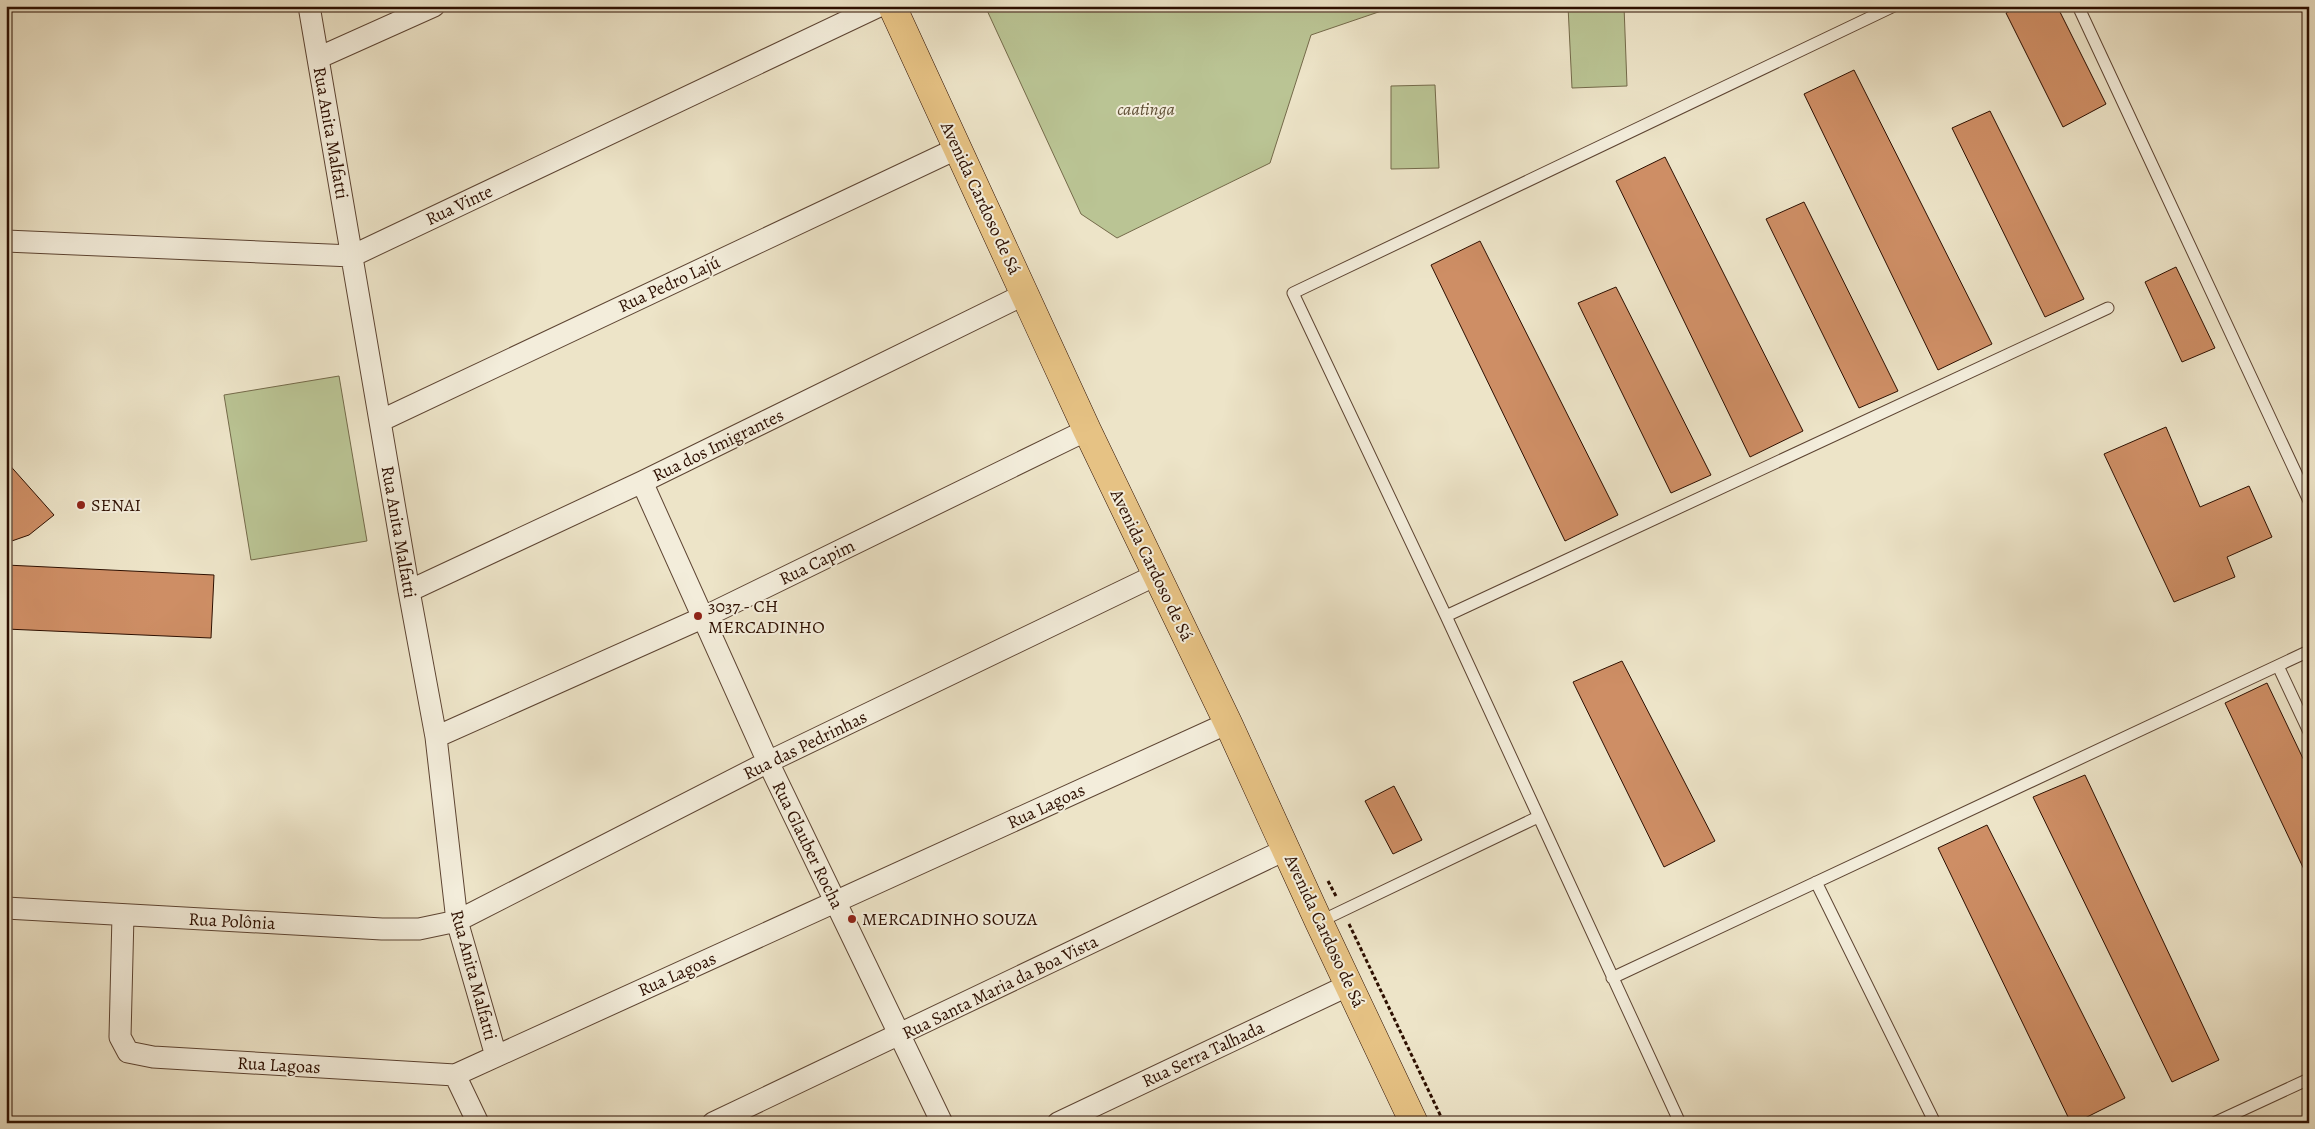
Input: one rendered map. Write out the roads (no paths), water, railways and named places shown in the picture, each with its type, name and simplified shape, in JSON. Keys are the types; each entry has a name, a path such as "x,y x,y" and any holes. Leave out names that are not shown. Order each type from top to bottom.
{"highway":[{"name":"Avenida Cardoso de Sá","path":"892,6 1087,430 1287,849 1409,1121"}],"street":[{"name":"Rua Anita Malfatti","path":"309,6 408,591 436,737 457,921 496,1056"},
{"path":"318,58 434,6"},
{"name":"Rua Vinte","path":"6,241 352,256 879,6"},
{"name":"Rua Pedro Lajú","path":"380,421 958,148"},
{"name":"Rua dos Imigrantes","path":"408,591 642,482 1026,294"},
{"name":"Rua Capim","path":"436,737 702,618 1087,430"},
{"name":"Rua Glauber Rocha","path":"642,482 768,762 942,1123"},
{"name":"Rua das Pedrinhas","path":"457,921 768,762 1156,576"},
{"name":"Rua Lagoas","path":"123,915 120,1037 128,1052 137,1055 455,1075 1228,722"},
{"name":"Rua Santa Maria da Boa Vista","path":"713,1123 1287,849"},
{"name":"Rua Polônia","path":"6,908 382,929 419,929 457,921"},
{"name":"Rua Serra Talhada","path":"1058,1123 1349,985"},
{"path":"455,1075 478,1123"}],"lane":[{"path":"1680,1123 1446,616 1293,293 1894,6"},
{"path":"2078,6 2309,501"},
{"path":"1446,616 2108,308"},
{"path":"1612,978 2309,651"},
{"path":"2278,666 2309,732"},
{"path":"1319,922 1538,817"},
{"path":"1816,882 1936,1123"},
{"path":"2214,1123 2309,1079"}],"place":[{"name":"SENAI","path":"81,505"},
{"name":"3037 - CH MERCADINHO","path":"698,616"},
{"name":"MERCADINHO SOUZA","path":"852,919"}],"park label":[{"name":"caatinga","path":"1146,109"}]}
